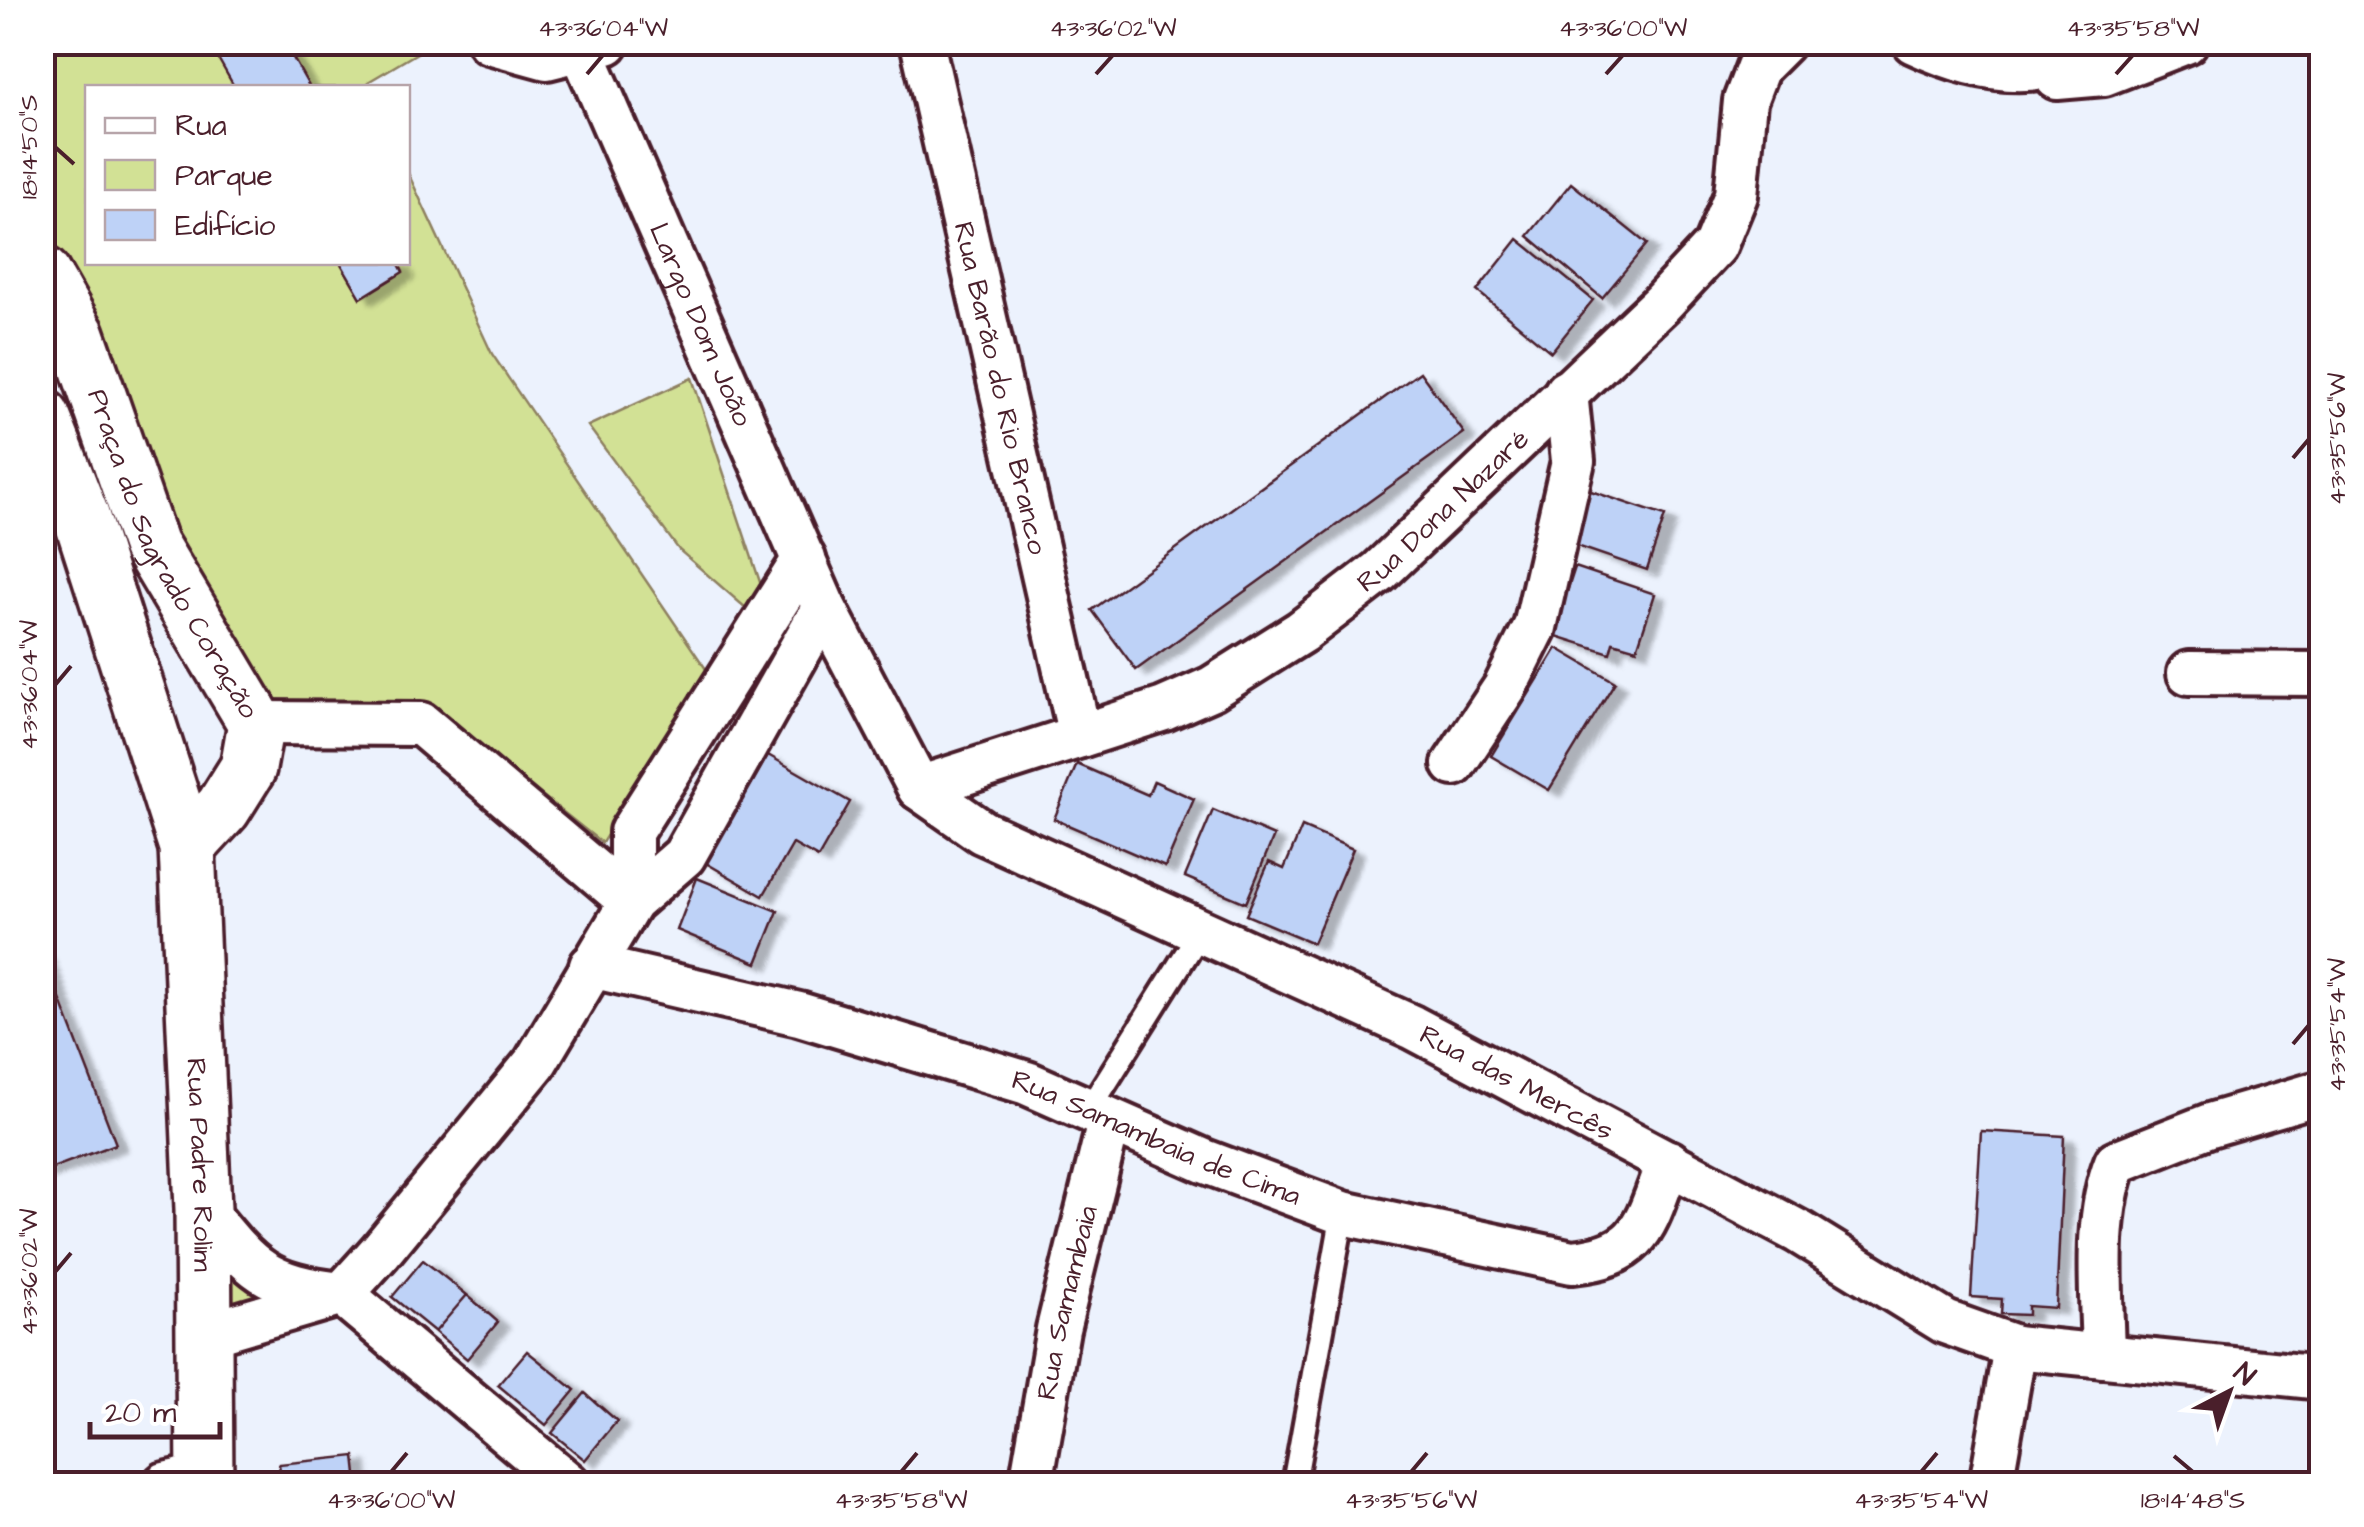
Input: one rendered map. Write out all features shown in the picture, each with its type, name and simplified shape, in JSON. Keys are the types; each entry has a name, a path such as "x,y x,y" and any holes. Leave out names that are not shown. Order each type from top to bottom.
{"street":[{"name":"Rua Barão do Rio Branco","path":"922,42 1080,736"},
{"name":"Rua Dona Nazaré","path":"919,788 1164,710 1212,688 1301,632 1429,528 1566,392 1662,304 1715,246 1736,195 1744,101 1758,67 1783,42"},
{"path":"1914,42 1970,64 2072,80 2104,74 2186,42"},
{"path":"2012,72 2064,64 2100,42"},
{"path":"490,43 547,58 589,45"},
{"name":"Largo Dom João","path":"589,45 824,607"},
{"name":"Praça do Sagrado Coração","path":"42,274 77,335 150,545 249,713 248,768 222,808 187,847"},
{"path":"1454,764 1505,687 1535,627 1572,461 1566,392"},
{"path":"42,417 154,736 187,847"},
{"path":"630,902 631,832 804,559"},
{"path":"203,1335 342,1294 535,1063 630,902 684,856 824,607"},
{"name":"Rua das Mercês","path":"824,607 919,788 982,832 1412,1027 1799,1232 1946,1322 2015,1347 2322,1378"},
{"path":"2189,673 2322,674"},
{"path":"154,736 170,714 217,696 249,713 420,724 630,902"},
{"name":"Rua Padre Rolim","path":"187,847 203,1209 203,1335 191,1481"},
{"name":"Rua Samambaia de Cima","path":"592,966 818,1019 1027,1083 1098,1116 1343,1213 1572,1262 1607,1259 1628,1247 1669,1162"},
{"path":"2103,1356 2101,1256 2110,1178 2116,1162 2210,1126 2322,1092"},
{"name":"Rua Samambaia","path":"1031,1484 1098,1116"},
{"path":"203,1209 267,1278 294,1289 342,1294 568,1484"},
{"path":"1992,1484 2015,1347"}],"lane":[{"path":"1098,1116 1202,929"},
{"path":"1294,1484 1343,1213"}],"green space":[{"path":"42,43 434,43 368,82 369,85 85,85 85,265 410,265 410,177 492,354 708,672 602,843 430,706 262,699 181,571 43,247"},
{"path":"692,378 764,594 747,609 679,550 588,426"},
{"path":"224,1242 287,1305 224,1322"}],"building":[{"path":"232,42 284,42 308,85 233,85 215,53"},
{"path":"1571,183 1647,244 1602,298 1528,236"},
{"path":"1518,239 1593,300 1551,352 1477,291"},
{"path":"342,265 400,265 403,272 361,298"},
{"path":"1420,372 1464,433 1136,670 1092,610"},
{"path":"1588,490 1665,516 1647,570 1571,544"},
{"path":"1575,567 1655,594 1637,649 1613,642 1610,653 1553,635"},
{"path":"1557,648 1615,682 1549,790 1491,756"},
{"path":"768,755 850,802 818,858 793,844 763,896 706,863"},
{"path":"1077,764 1148,795 1154,781 1194,799 1165,867 1054,819"},
{"path":"1213,810 1274,836 1246,903 1185,877"},
{"path":"1302,827 1353,849 1313,943 1246,915 1269,862 1284,869"},
{"path":"697,878 778,911 757,963 677,930"},
{"path":"42,952 116,1144 42,1172"},
{"path":"1981,1131 2064,1136 2056,1308 2028,1306 2028,1315 2001,1314 2002,1299 1971,1297"},
{"path":"423,1260 467,1295 435,1332 392,1297"},
{"path":"467,1295 498,1322 467,1359 435,1332"},
{"path":"527,1351 575,1390 546,1425 498,1385"},
{"path":"585,1393 617,1421 585,1460 552,1433"},
{"path":"355,1456 358,1484 282,1484 279,1464"}]}
